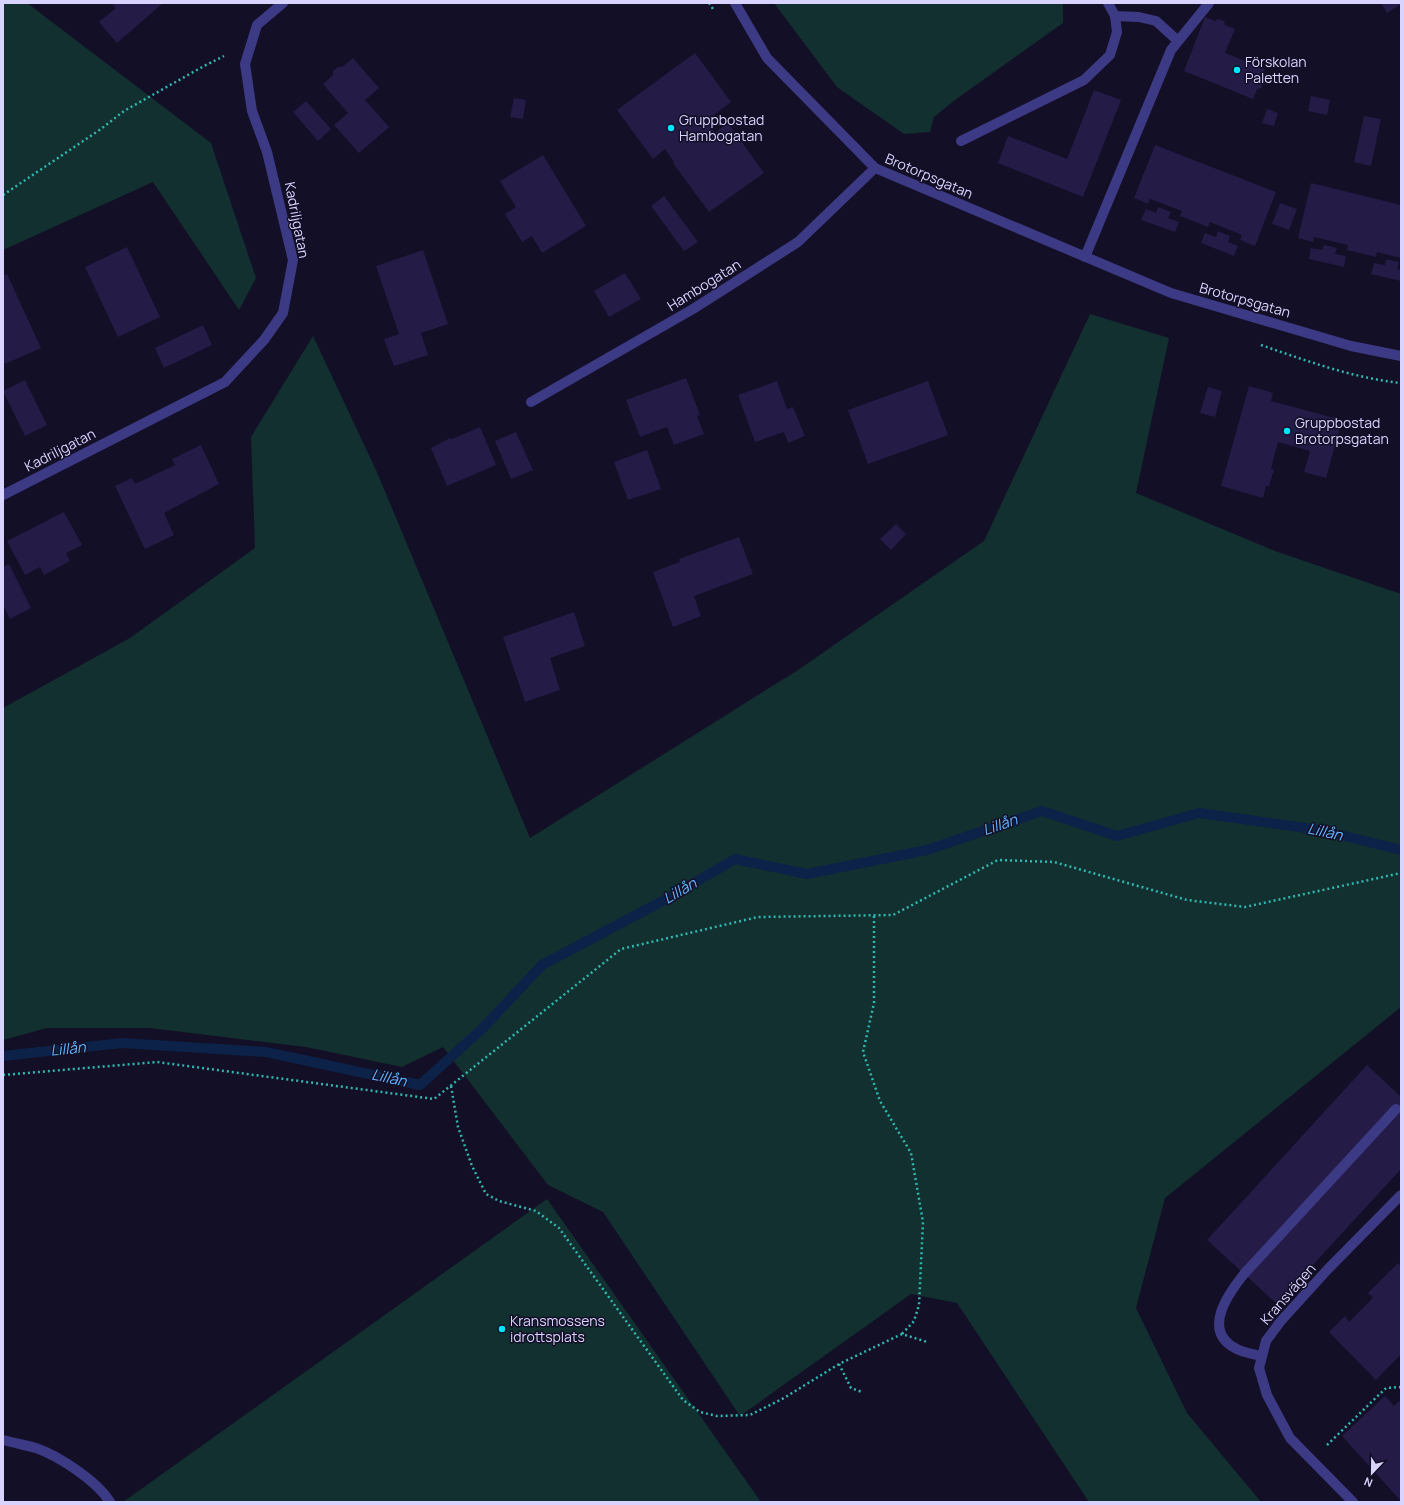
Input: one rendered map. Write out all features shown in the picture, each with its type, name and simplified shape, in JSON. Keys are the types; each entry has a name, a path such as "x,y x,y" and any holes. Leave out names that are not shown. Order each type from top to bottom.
{"street":[{"name":"Kadriljgatan","path":"3,495 225,382 264,340 283,313 293,260 267,152 252,111 245,64 257,25 283,3"},
{"name":"Brotorpsgatan","path":"735,3 767,58 875,168 1171,293 1351,346 1401,356"},
{"path":"961,141 1084,80 1110,55 1117,32 1115,16 1108,3"},
{"path":"1085,257 1171,50 1177,40 1209,3"},
{"path":"1115,16 1156,21 1177,40"},
{"name":"Hambogatan","path":"532,402 693,309 798,242 875,168"},
{"path":"1262,1356 1243,1352 1234,1348 1224,1340 1219,1329 1221,1312 1226,1297 1244,1274 1396,1108"},
{"name":"Kransvägen","path":"1353,1502 1290,1438 1267,1395 1259,1368 1266,1341 1280,1322 1328,1269 1401,1195"},
{"path":"3,1440 38,1449 81,1472 106,1496 110,1502"}],"path":[{"path":"3,195 101,129 124,111 204,66 230,54"},
{"path":"3,1075 157,1062 434,1099 620,949 758,917 893,915 998,860 1054,862 1187,900 1245,907 1401,873"},
{"path":"451,1086 458,1127 472,1166 486,1194 499,1201 536,1211 559,1228 683,1400 700,1412 717,1416 750,1415 784,1398 839,1364 902,1334 914,1321 919,1305 924,1222 911,1153 880,1101 863,1052 874,1003 874,916"},
{"path":"902,1334 927,1342"},
{"path":"839,1364 851,1388 862,1392"},
{"path":"1311,1460 1386,1388 1401,1387"}],"green space":[{"path":"3,3 27,3 211,143 256,278 239,310 153,182 3,250"},
{"path":"774,3 1063,3 1063,23 955,100 934,117 930,132 904,134 837,87"},
{"path":"1090,314 1169,338 1136,493 1275,551 1401,594 1401,1007 1165,1198 1136,1308 1187,1413 1261,1502 1089,1502 957,1303 911,1294 740,1416 603,1212 548,1185 443,1047 402,1067 306,1047 150,1028 47,1028 3,1040 3,708 130,638 255,548 251,437 313,336 376,470 530,838 798,670 984,541"},
{"name":"Kransmossens idrottsplats","path":"547,1199 761,1502 123,1502"}],"building":[{"path":"111,3 163,3 117,43 99,22 116,8"},
{"path":"1381,3 1401,3 1401,4 1387,13"},
{"path":"1205,17 1215,21 1218,19 1224,21 1225,25 1235,29 1225,53 1265,69 1261,79 1263,83 1261,88 1257,89 1253,99 1184,71"},
{"name":"Gruppbostad Hambogatan","path":"695,53 731,102 706,121 715,133 728,123 764,173 709,212 673,163 674,162 665,149 653,159 617,110"},
{"path":"353,58 379,88 365,100 389,127 359,153 334,125 348,113 323,84 333,75 333,71 338,67 342,67"},
{"path":"1094,90 1121,100 1083,197 998,163 1008,136 1067,159"},
{"path":"1311,96 1330,100 1327,115 1308,111"},
{"path":"514,98 526,100 523,119 510,117"},
{"path":"306,101 331,129 318,141 293,112"},
{"path":"1267,109 1278,113 1274,126 1262,123"},
{"path":"1364,116 1381,119 1371,166 1354,162"},
{"path":"1155,145 1276,192 1255,246 1240,240 1242,235 1210,222 1208,227 1180,216 1182,211 1150,199 1148,204 1134,198"},
{"path":"543,155 586,226 542,253 532,236 522,242 505,214 516,207 500,181"},
{"path":"1311,183 1401,205 1401,258 1377,252 1376,257 1347,250 1348,245 1314,237 1313,242 1298,238"},
{"path":"664,196 698,242 684,251 651,206"},
{"path":"1280,203 1297,209 1289,230 1272,224"},
{"path":"1158,207 1171,212 1168,218 1179,222 1175,232 1141,220 1146,209 1156,213"},
{"path":"1218,231 1230,236 1228,242 1238,246 1234,256 1201,243 1205,233 1216,237"},
{"path":"1324,245 1337,248 1335,254 1346,256 1344,267 1309,259 1311,248 1322,250"},
{"path":"127,247 160,317 118,337 85,267"},
{"path":"423,250 448,324 421,333 428,355 394,366 384,339 399,334 376,266"},
{"path":"1386,259 1399,262 1397,269 1401,270 1401,281 1371,274 1374,263 1385,265"},
{"path":"625,273 641,299 609,317 594,291"},
{"path":"7,274 41,348 5,364 3,360 3,276"},
{"path":"203,325 212,345 164,368 155,348"},
{"path":"686,378 700,415 697,416 704,434 674,445 667,427 640,437 626,400"},
{"path":"25,380 47,425 25,436 3,391"},
{"path":"777,381 787,409 793,407 805,436 788,443 784,432 755,442 738,395"},
{"path":"928,381 948,435 868,464 848,410"},
{"name":"Gruppbostad Brotorpsgatan","path":"1249,386 1273,393 1271,401 1342,420 1326,478 1304,472 1310,451 1278,442 1271,469 1274,470 1269,486 1266,486 1263,498 1221,486"},
{"path":"1208,387 1222,391 1215,417 1200,413"},
{"path":"480,427 496,465 447,486 431,448 450,438 452,439"},
{"path":"516,432 533,470 511,479 495,441"},
{"path":"201,445 219,484 164,513 174,535 145,549 115,486 132,478 135,484 175,465 172,459"},
{"path":"647,450 661,489 628,500 614,462"},
{"path":"64,512 82,545 66,553 70,561 44,575 40,567 25,575 7,541"},
{"path":"896,524 906,534 891,550 880,539"},
{"path":"739,537 753,574 694,596 701,616 673,627 653,572 680,562 679,559"},
{"path":"9,564 31,608 10,619 3,605 3,567"},
{"path":"574,612 585,646 550,658 560,690 525,702 503,637"},
{"path":"1367,1065 1401,1097 1401,1169 1277,1304 1207,1240"},
{"path":"1398,1263 1401,1266 1401,1354 1376,1380 1329,1332 1345,1316 1349,1322 1373,1298 1368,1293"},
{"path":"1385,1396 1394,1406 1399,1401 1401,1403 1401,1501 1342,1436"}],"waterway":[{"name":"Lillån","path":"3,1056 122,1043 266,1052 420,1085 483,1028 542,965 670,897 735,859 807,874 927,850 1042,811 1117,836 1199,813 1320,830 1401,850"}],"place":[{"name":"Förskolan Paletten","path":"1237,70"},
{"name":"Gruppbostad Hambogatan","path":"671,128"},
{"name":"Gruppbostad Brotorpsgatan","path":"1287,431"},
{"name":"Kransmossens idrottsplats","path":"502,1329"}]}
